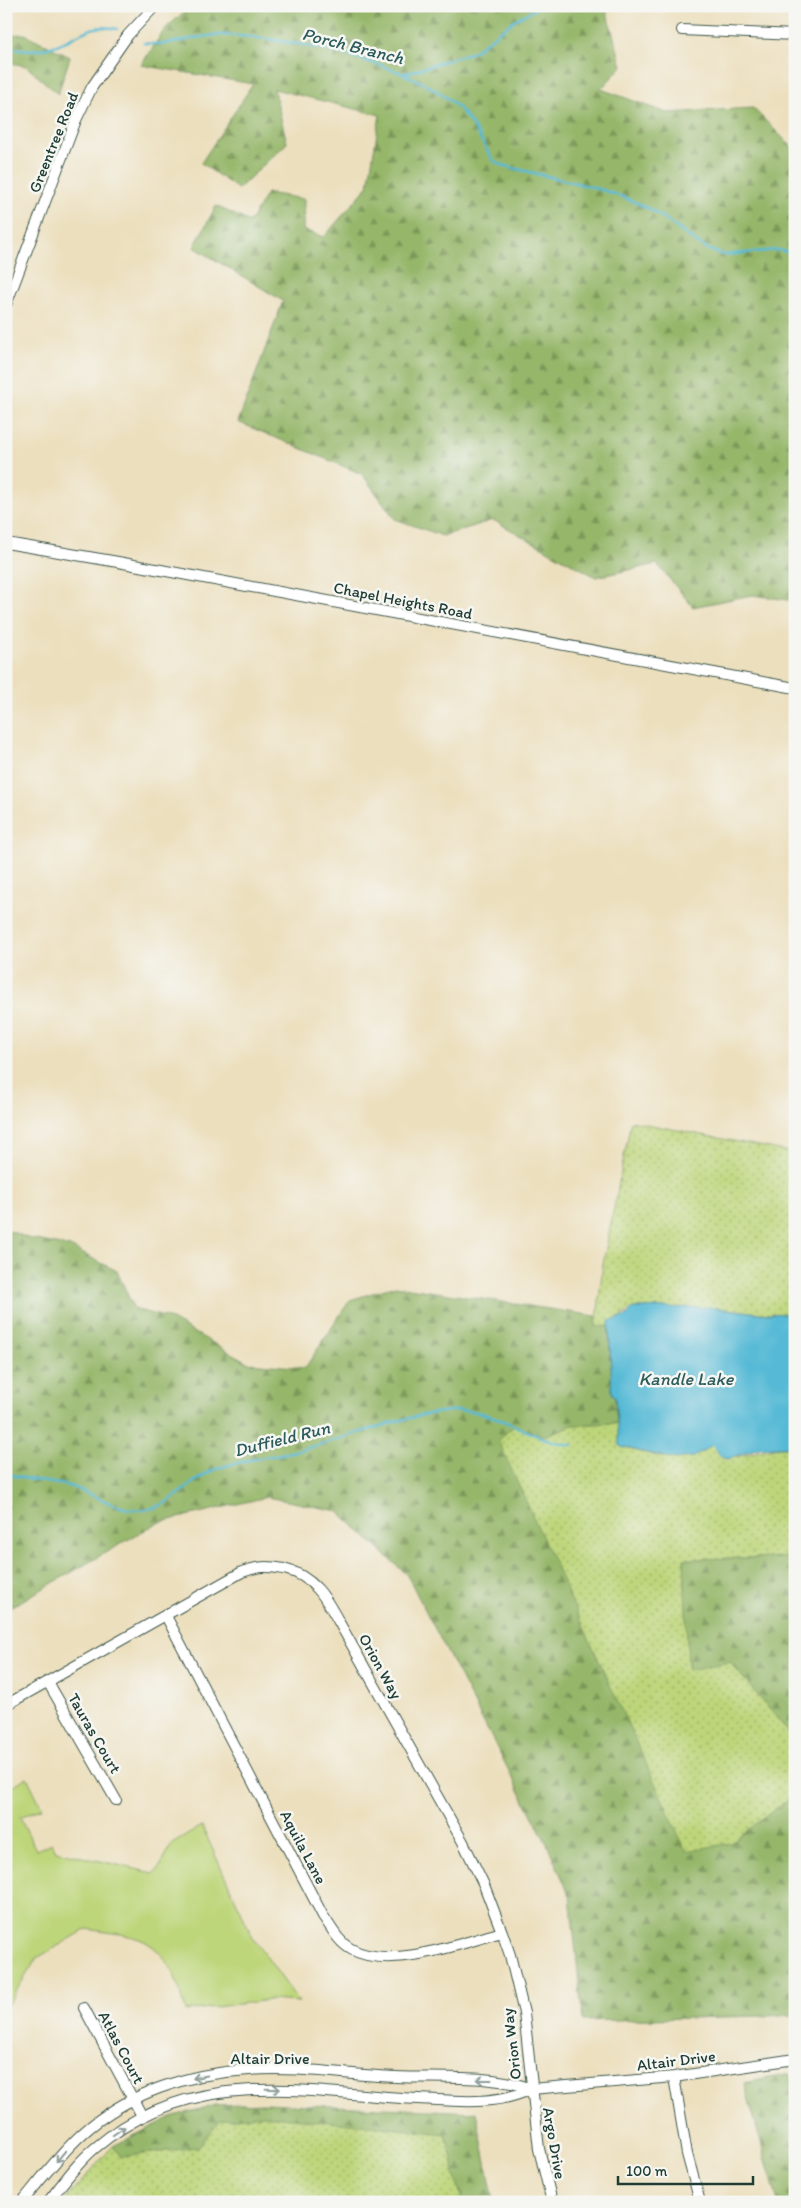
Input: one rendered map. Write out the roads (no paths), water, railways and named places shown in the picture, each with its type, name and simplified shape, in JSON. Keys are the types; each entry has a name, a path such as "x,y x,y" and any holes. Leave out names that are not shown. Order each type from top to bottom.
{"street":[{"name":"Greentree Road","path":"6,305 76,120 92,88 128,35 155,6"},
{"path":"682,30 795,35"},
{"name":"Chapel Heights Road","path":"6,543 118,562 795,688"},
{"name":"Orion Way","path":"6,1705 230,1578 254,1567 268,1566 294,1572 308,1578 317,1586 335,1615 463,1842 484,1884 510,1955 524,2013 531,2067 531,2089"},
{"name":"Aquila Lane","path":"166,1616 323,1916 350,1949 364,1953 398,1956 446,1948 502,1932"},
{"name":"Tauras Court","path":"48,1682 116,1800"},
{"name":"Atlas Court","path":"84,2008 142,2116"},
{"name":"Altair Drive","path":"48,2202 72,2172 96,2147 142,2116 192,2097 247,2088 452,2100 502,2099 531,2089 674,2077 795,2059"},
{"name":"Altair Drive","path":"22,2202 83,2133 133,2100 186,2080 250,2070 442,2080 498,2080 531,2089"},
{"path":"674,2077 685,2144 700,2202"},
{"name":"Argo Drive","path":"531,2089 539,2149 552,2202"}],"water":[{"name":"Kandle Lake","path":"709,1307 767,1314 795,1313 795,1446 759,1448 727,1459 721,1456 712,1445 693,1457 675,1459 621,1447 619,1444 615,1396 612,1394 609,1321 627,1316 633,1308"}],"waterway":[{"name":"Porch Branch","path":"404,74 473,52 516,19 541,6"},
{"name":"Porch Branch","path":"6,47 36,50 63,43 91,29 107,27 117,29"},
{"path":"144,43 164,44 213,35 249,37 311,47 377,64 433,89 454,104 471,124 493,160 499,164 594,188 631,201 659,215 694,241 724,255 777,250 784,251 795,257"},
{"name":"Duffield Run","path":"6,1473 21,1478 69,1486 117,1506 137,1510 157,1507 166,1503 209,1472 219,1468 300,1450 397,1421 432,1413 467,1411 482,1414 497,1418 540,1437 572,1445"}]}
